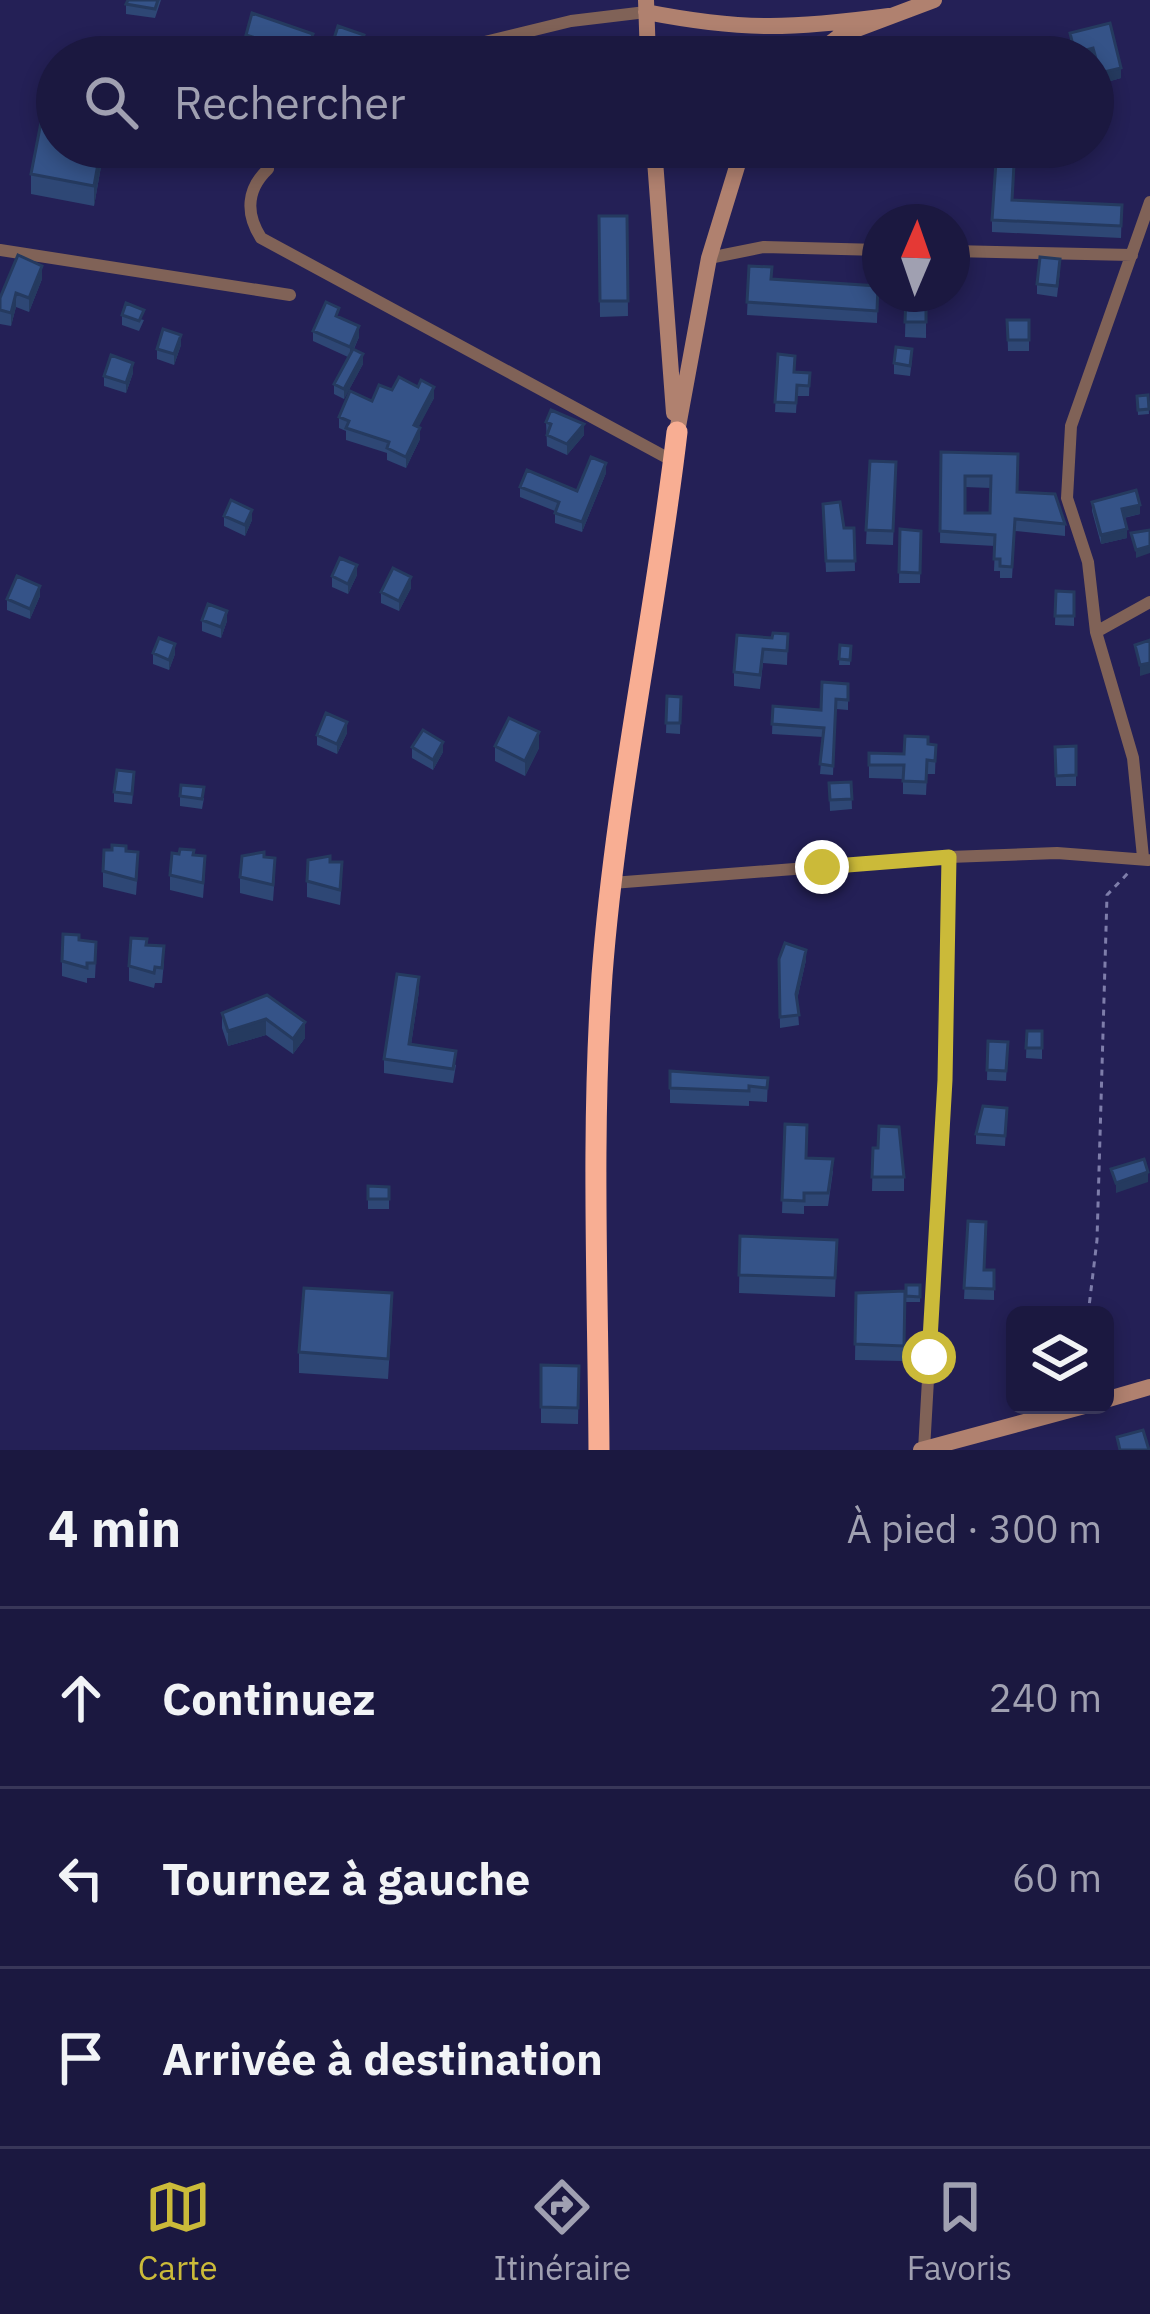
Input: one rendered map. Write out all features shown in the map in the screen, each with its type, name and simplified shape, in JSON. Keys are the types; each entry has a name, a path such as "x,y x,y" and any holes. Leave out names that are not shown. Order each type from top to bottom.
{"highway":[{"path":"599,1450 598,1091 612,883 677,432"}],"street":[{"path":"840,36 934,0"},
{"path":"509,36 646,6 723,27 789,30 889,16"},
{"path":"646,6 648,36"},
{"path":"268,168 250,198 251,222 260,238 674,460"},
{"path":"656,168 677,432"},
{"path":"677,432 710,258 737,168"},
{"path":"612,883 949,857 1147,859 1133,758 1096,632 1088,562 1066,498 1071,426 1150,202"},
{"path":"710,258 764,247 862,250"},
{"path":"0,250 290,295"},
{"path":"970,251 1132,254"},
{"path":"1096,632 1150,602"},
{"path":"949,857 945,1080 923,1450 1055,1414"},
{"path":"1114,1398 1148,1392"}],"path":[{"path":"1089,1306 1096,1240 1107,895 1147,859"}],"building":[{"path":"128,0 158,0 155,9 126,4"},
{"path":"252,13 313,34 312,36 246,35"},
{"path":"1110,23 1113,36 1071,36"},
{"path":"338,26 364,35 364,36 335,36"},
{"path":"1114,39 1121,68 1114,70"},
{"path":"36,148 36,168 97,168 94,186 31,174"},
{"path":"996,168 1014,168 1012,200 1122,205 1121,226 992,220"},
{"path":"599,216 627,216 628,301 600,301"},
{"path":"18,255 42,266 29,298 16,293 11,313 0,310 0,298"},
{"path":"1040,257 1060,259 1057,286 1037,284"},
{"path":"749,266 772,267 771,279 862,285 862,310 747,302"},
{"path":"326,302 339,308 336,316 359,326 350,347 313,331"},
{"path":"126,303 144,310 139,321 122,315"},
{"path":"905,312 926,312 926,322 905,322"},
{"path":"1007,320 1029,320 1029,340 1008,340"},
{"path":"163,329 181,335 174,354 157,349"},
{"path":"896,347 912,349 910,366 894,363"},
{"path":"353,349 363,354 344,389 334,384"},
{"path":"778,354 795,356 794,372 810,373 809,386 797,385 796,403 775,402"},
{"path":"111,355 133,363 126,383 104,376"},
{"path":"399,377 418,387 421,380 434,387 414,425 420,428 406,457 387,448 389,442 346,428 349,421 339,417 350,391 372,401 379,385 392,390"},
{"path":"1148,395 1149,409 1138,410 1137,396"},
{"path":"551,410 584,424 567,444 547,435"},
{"path":"941,452 1018,454 1017,492 1055,494 1065,524 1015,519 1012,567 1000,566 1000,559 994,559 995,535 940,531","holes":["965,476 991,476 990,513 965,513"]},
{"path":"591,457 606,463 582,522 555,513 559,502 520,487 527,470 577,491"},
{"path":"870,461 896,462 893,531 866,530"},
{"path":"1136,490 1140,505 1122,509 1127,529 1101,535 1092,502"},
{"path":"231,500 252,510 245,525 224,516"},
{"path":"840,502 844,528 854,528 855,561 826,561 823,504"},
{"path":"900,529 921,531 920,573 899,572"},
{"path":"1150,530 1150,546 1136,550 1131,533"},
{"path":"340,558 357,565 348,584 332,576"},
{"path":"393,568 411,577 399,601 381,592"},
{"path":"17,576 40,586 30,609 7,599"},
{"path":"1056,591 1074,592 1074,616 1055,616"},
{"path":"208,604 227,611 221,627 202,620"},
{"path":"773,633 788,634 787,651 763,649 760,675 734,672 737,635 772,638"},
{"path":"159,638 175,644 169,660 153,653"},
{"path":"1150,640 1150,663 1140,665 1135,645"},
{"path":"840,645 851,646 850,660 839,659"},
{"path":"822,682 848,684 848,700 836,699 833,766 820,764 824,728 772,724 773,706 821,710"},
{"path":"667,696 681,697 680,723 666,723"},
{"path":"326,713 347,722 337,744 317,735"},
{"path":"509,718 539,732 525,761 495,746"},
{"path":"423,730 443,742 433,760 412,747"},
{"path":"905,736 928,737 928,744 936,745 935,761 927,760 926,782 903,781 904,765 869,765 869,753 904,754"},
{"path":"1076,746 1076,775 1056,776 1055,747"},
{"path":"117,770 134,772 132,794 114,792"},
{"path":"851,782 852,799 830,800 829,783"},
{"path":"181,785 204,787 202,799 180,796"},
{"path":"112,845 138,852 136,880 103,871 104,850 112,850"},
{"path":"180,849 205,856 203,883 170,875 172,853 179,854"},
{"path":"264,852 264,857 275,858 273,885 240,877 242,856"},
{"path":"330,856 330,862 342,862 340,890 307,881 308,860"},
{"path":"63,934 96,942 95,963 87,963 87,968 62,961"},
{"path":"131,938 164,946 162,968 155,967 154,973 129,966"},
{"path":"785,943 806,950 796,994 799,1015 780,1017 779,959"},
{"path":"397,974 419,977 409,1044 456,1051 453,1069 384,1059"},
{"path":"267,995 305,1022 293,1039 266,1019 228,1031 222,1013"},
{"path":"1027,1031 1042,1031 1042,1048 1026,1048"},
{"path":"988,1041 1008,1042 1006,1071 987,1070"},
{"path":"670,1071 768,1078 767,1088 670,1088"},
{"path":"983,1106 1007,1108 1005,1136 976,1134"},
{"path":"785,1124 807,1125 806,1158 833,1159 828,1193 804,1193 804,1201 782,1200"},
{"path":"879,1126 899,1127 904,1177 872,1177"},
{"path":"1144,1159 1148,1172 1116,1183 1111,1169"},
{"path":"368,1186 389,1187 389,1199 368,1199"},
{"path":"968,1221 986,1222 984,1270 994,1270 994,1289 964,1288"},
{"path":"740,1236 837,1240 835,1278 739,1275"},
{"path":"906,1285 920,1285 920,1297 906,1296"},
{"path":"304,1288 392,1293 388,1359 299,1352"},
{"path":"905,1291 904,1346 855,1344 856,1293"},
{"path":"541,1365 579,1366 578,1408 541,1407"},
{"path":"1143,1430 1149,1450 1120,1450 1117,1437"}],"route":[{"path":"822,867 949,857 945,1080 929,1357"}]}
